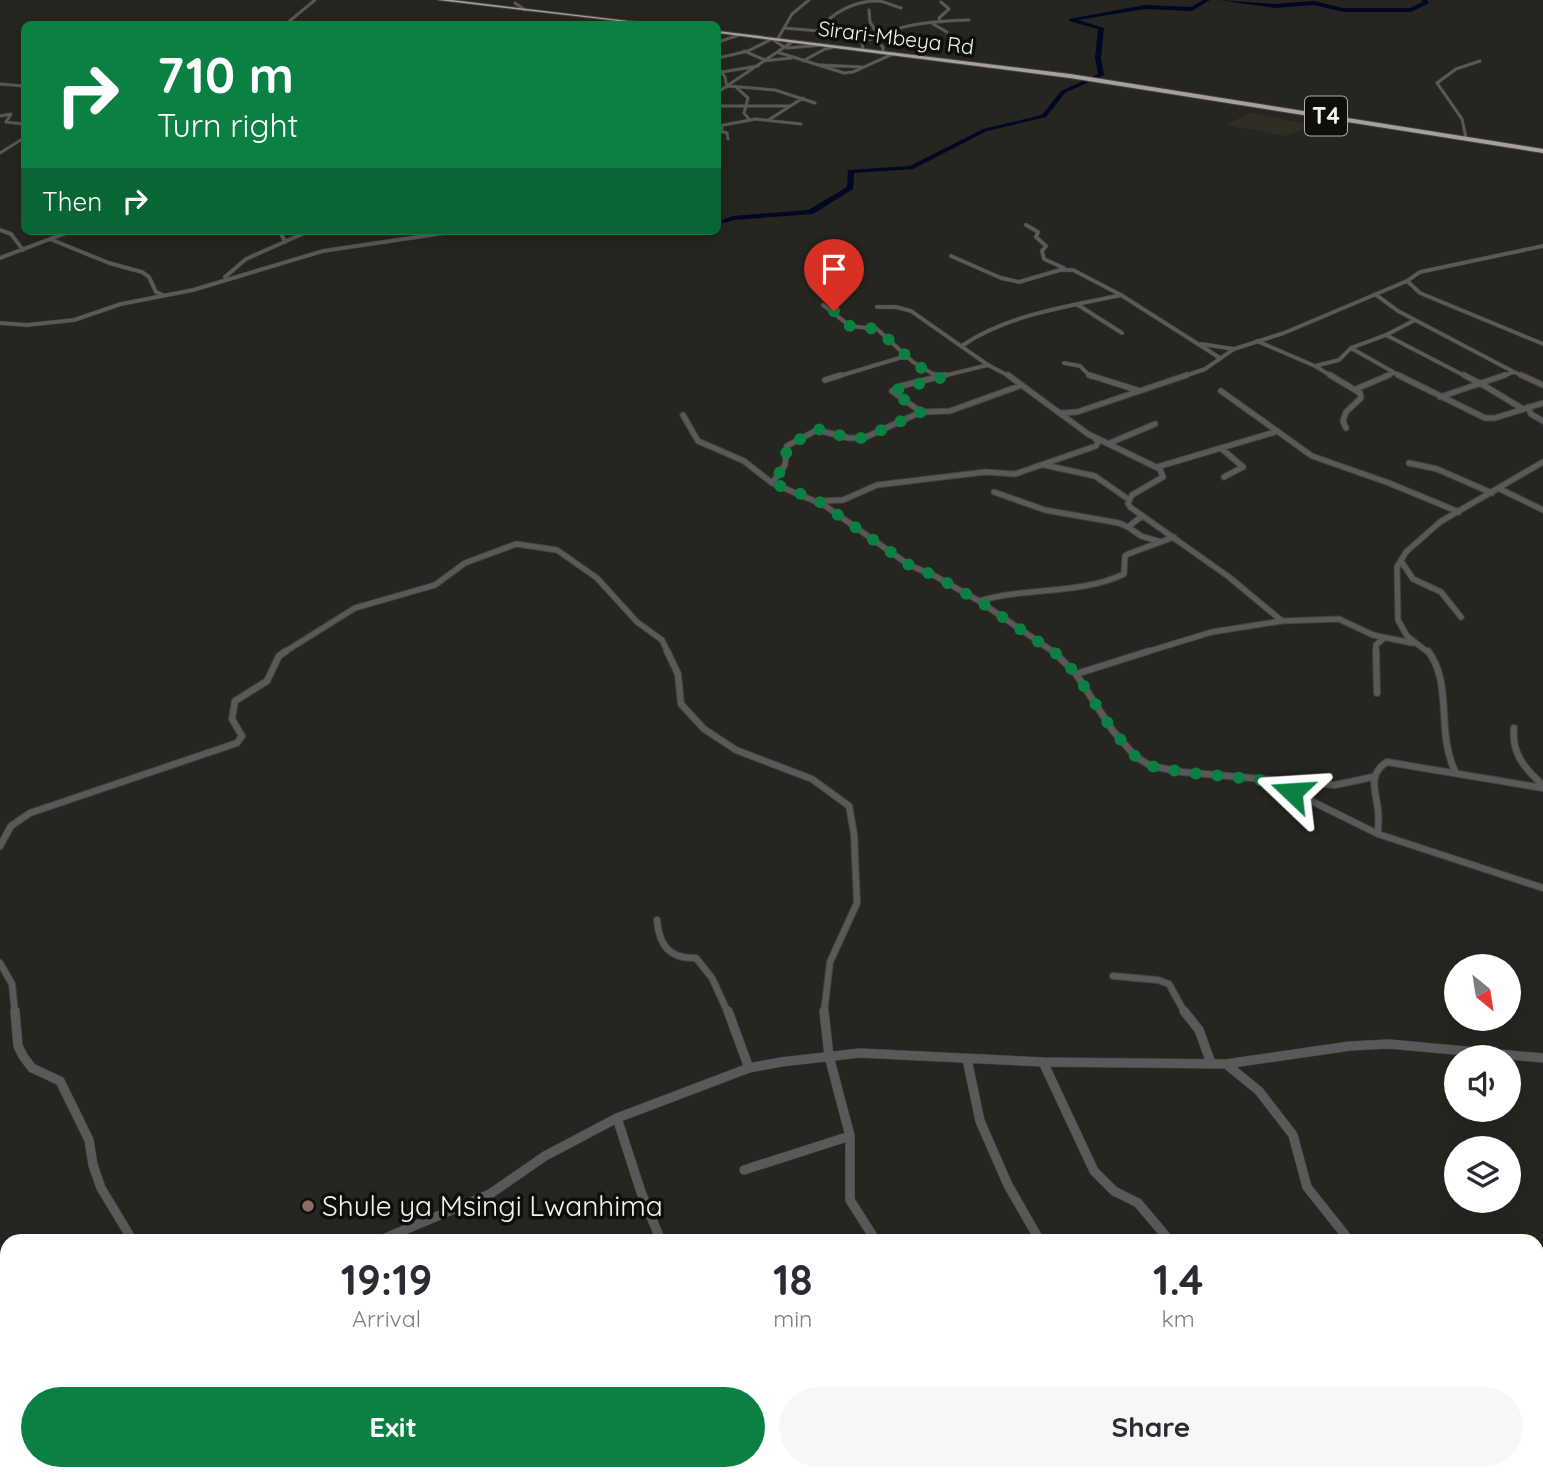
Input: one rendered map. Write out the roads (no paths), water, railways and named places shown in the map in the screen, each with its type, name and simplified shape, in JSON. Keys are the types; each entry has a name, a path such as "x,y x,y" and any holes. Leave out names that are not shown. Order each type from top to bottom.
{"highway":[{"path":"440,0 625,21"},
{"name":"Sirari-Mbeya Rd","path":"721,32 1070,76 1466,138"},
{"name":"T4","path":"1466,138 1543,151"}],"street":[{"path":"290,21 315,0"},
{"path":"721,57 774,39 792,14 809,0"},
{"path":"510,8 516,1 525,10"},
{"path":"784,28 819,31 824,20 854,5 874,2 901,8"},
{"path":"941,2 949,9 939,18 941,22"},
{"path":"869,10 870,22 883,52"},
{"path":"863,50 862,43 876,37 931,23 969,20"},
{"path":"931,23 947,32"},
{"path":"721,42 739,35"},
{"path":"774,39 783,48 823,45"},
{"path":"721,90 792,42"},
{"path":"803,61 825,49 835,47"},
{"path":"730,55 737,48"},
{"path":"744,51 764,60 792,57"},
{"path":"777,52 813,64 864,68 895,53"},
{"path":"1466,138 1462,119 1437,85 1455,69 1480,61"},
{"path":"721,70 759,66"},
{"path":"721,72 729,86 748,98 772,105"},
{"path":"0,87 21,86"},
{"path":"729,86 780,91 815,103"},
{"path":"780,91 789,106"},
{"path":"748,98 744,113 748,119"},
{"path":"770,119 803,98"},
{"path":"721,106 789,106"},
{"path":"0,116 11,114 6,122 21,124"},
{"path":"721,127 748,119 801,124"},
{"path":"721,131 727,133 728,139"},
{"path":"0,153 21,140"},
{"path":"1026,225 1038,232 1036,237 1046,246 1042,251 1044,259 1121,295 1220,359"},
{"path":"0,230 11,234 23,250"},
{"path":"0,258 60,235"},
{"path":"282,235 285,242"},
{"path":"224,279 246,259 300,235"},
{"path":"0,323 27,325 74,320 131,302 336,248 429,235"},
{"path":"50,239 109,263 142,272 149,277 156,292 165,295"},
{"path":"1061,413 1077,412 1205,369 1234,349 1255,340 1284,333 1407,281 1419,272 1543,246"},
{"path":"951,256 1011,281 1029,282 1066,268"},
{"path":"1407,281 1420,293 1543,344"},
{"path":"1375,294 1415,320 1543,385"},
{"path":"963,345 1000,327 1121,295"},
{"path":"823,304 850,326 877,329 906,356 940,378"},
{"path":"1078,305 1122,333"},
{"path":"817,500 843,500 877,485 985,472 1015,474 1096,446 1098,442 1022,385 988,365 911,311 896,307 877,307"},
{"path":"1315,366 1339,360 1352,348 1415,320"},
{"path":"1386,335 1479,383 1543,421"},
{"path":"1255,340 1315,366 1356,389 1362,398 1346,412 1343,421 1346,428"},
{"path":"1195,342 1234,349"},
{"path":"1352,348 1394,373 1485,418 1527,410 1543,403"},
{"path":"825,380 906,356"},
{"path":"1064,363 1080,366 1092,378 1105,378 1139,390"},
{"path":"921,412 892,391 988,365"},
{"path":"1440,397 1514,372"},
{"path":"1356,389 1394,373"},
{"path":"772,483 785,465 787,446 813,431 823,430 845,437 864,438 921,412 950,411 1022,385"},
{"path":"1221,391 1275,432 1317,458 1389,483 1459,512"},
{"path":"1072,422 1077,412"},
{"path":"683,415 698,441 744,461 772,483 817,500 909,565 935,576 979,601 1061,657 1076,674 1113,731 1136,757 1151,766 1182,772 1335,785 1373,777"},
{"path":"1110,443 1155,424"},
{"path":"1157,467 1275,432"},
{"path":"1094,438 1110,443 1157,467 1163,477 1128,499"},
{"path":"1222,449 1243,467 1224,477"},
{"path":"1412,643 1397,617 1396,568 1401,561 1413,545 1459,512 1543,461"},
{"path":"1409,463 1420,462 1443,473 1476,483 1492,493"},
{"path":"1043,464 1095,476 1128,499 1130,507 1229,577 1282,621"},
{"path":"1500,489 1543,510"},
{"path":"994,492 1045,510 1119,523 1141,536 1163,542"},
{"path":"1128,527 1142,516"},
{"path":"979,601 1002,594 1105,583 1124,574 1125,556 1174,537"},
{"path":"0,846 4,835 18,818 237,743 242,736 232,719 235,701 267,681 279,656 307,641 336,618 379,600 422,590 444,581 465,563 505,547 516,544 557,550 597,578 637,622 662,640 678,674 681,704 704,729 736,750 812,779 849,806 854,834 857,903 830,962 824,1017 829,1056 850,1136 850,1200 872,1234"},
{"path":"1401,561 1413,579"},
{"path":"1397,580 1413,579 1437,589 1461,618"},
{"path":"1076,674 1212,632 1282,621 1339,619 1384,638 1412,643 1430,652 1441,679 1440,705 1445,751 1455,771"},
{"path":"1377,693 1376,645 1384,638"},
{"path":"1514,728 1511,742 1527,770 1543,787"},
{"path":"1378,834 1373,777 1380,766 1387,762 1543,787"},
{"path":"1270,781 1378,834 1543,888"},
{"path":"657,920 662,938 673,955 679,958 696,958 704,967 732,1020 749,1068"},
{"path":"0,963 12,984 18,1046 22,1055 37,1072 60,1081 91,1145 93,1165 103,1193 116,1219 128,1234"},
{"path":"1113,976 1158,980 1168,984 1199,1030 1211,1063"},
{"path":"395,1234 490,1194 545,1156 617,1118 749,1068 829,1056 882,1054 1043,1062 1226,1064 1350,1046 1389,1044 1543,1058"},
{"path":"967,1059 980,1121 1008,1185 1036,1234"},
{"path":"1043,1062 1094,1171 1114,1191 1138,1203 1164,1234"},
{"path":"1226,1064 1259,1091 1293,1135 1307,1187 1344,1234"},
{"path":"617,1118 641,1192 658,1234"},
{"path":"744,1170 850,1136"}],"waterway":[{"path":"721,222 733,218 810,212 851,188 850,171 911,168 985,130 1044,116 1063,92 1101,75 1098,58 1101,28 1071,20 1145,7 1192,9 1207,0"},
{"path":"1221,0 1275,6 1314,3 1343,10 1411,10 1426,3 1424,0"}],"place":[{"name":"Shule ya Msingi Lwanhima","path":"308,1206"}]}
